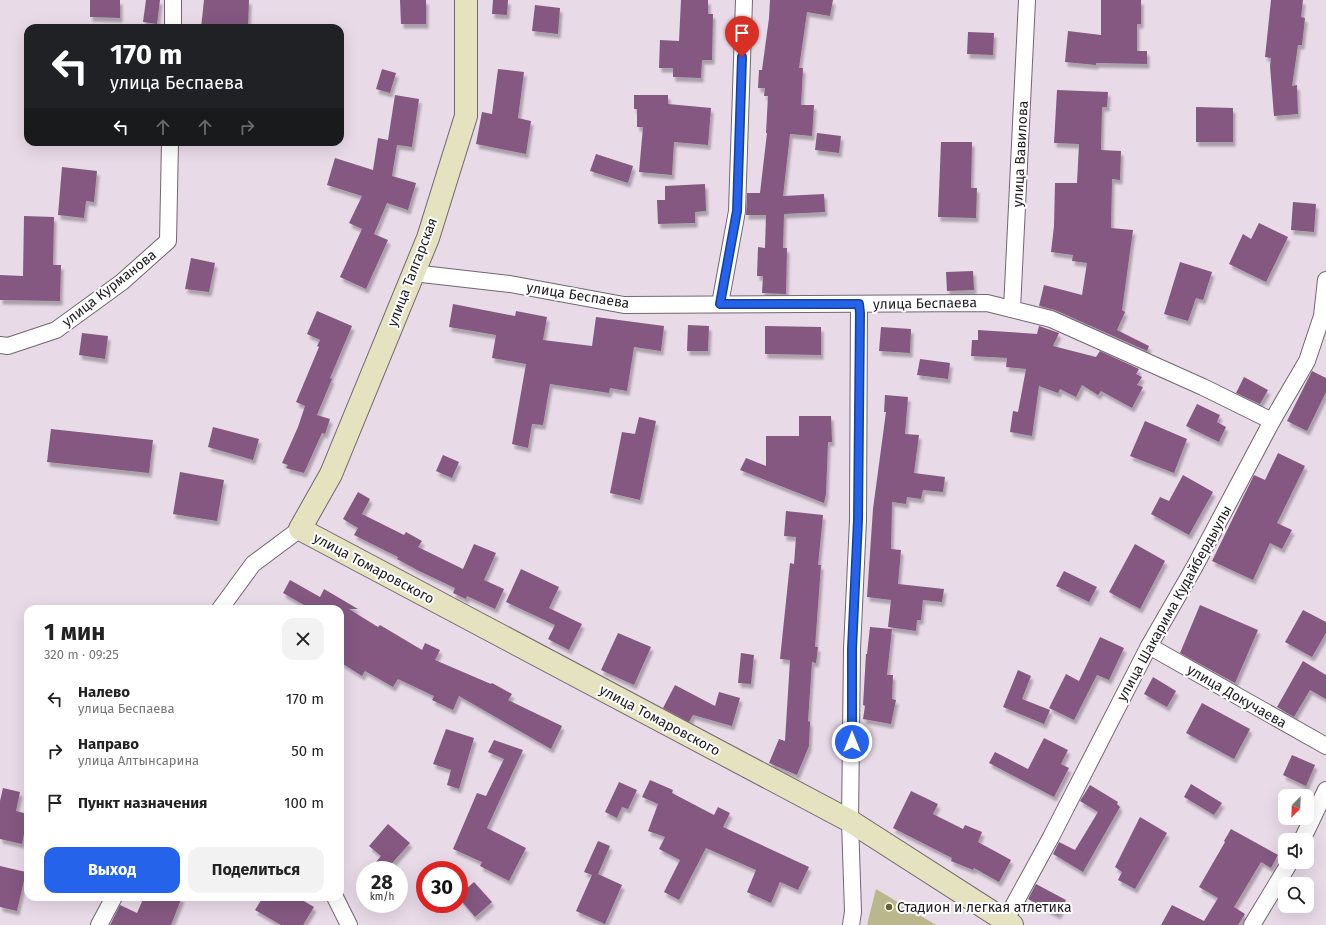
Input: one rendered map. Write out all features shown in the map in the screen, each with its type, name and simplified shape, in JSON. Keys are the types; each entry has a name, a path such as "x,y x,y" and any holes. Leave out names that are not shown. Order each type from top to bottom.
{"street":[{"path":"173,0 173,24"},
{"name":"улица Талгарская","path":"300,528 331,474 428,238 466,116 466,0"},
{"path":"720,304 737,211 744,0"},
{"name":"улица Вавилова","path":"1012,309 1027,0"},
{"name":"улица Курманова","path":"0,345 8,346 56,330 122,282 168,241 170,146"},
{"name":"улица Беспаева","path":"413,273 510,284 624,305 987,302 1052,319 1203,387 1272,421"},
{"name":"улица Шакарима Кудайбердыулы","path":"1009,923 1051,837 1149,646 1195,566 1272,421 1307,361 1322,316 1326,280"},
{"path":"852,925 854,912 850,821 852,649 858,520 859,304"},
{"path":"223,605 252,564 300,528"},
{"name":"улица Томаровского","path":"300,528 850,821 1009,923"},
{"name":"улица Докучаева","path":"1149,646 1326,746"},
{"path":"1305,833 1326,790"},
{"path":"1252,925 1286,869"},
{"path":"99,925 112,901"},
{"path":"337,901 349,925"}],"shaded area":[{"name":"Стадион и легкая атлетика","path":"876,889 936,925 867,925"}],"building":[{"path":"90,0 120,0 120,18 90,17"},
{"path":"146,0 160,0 157,24 143,22"},
{"path":"204,0 249,0 248,24 201,24"},
{"path":"400,0 426,0 426,24 401,24"},
{"path":"493,0 508,0 507,15 492,14"},
{"path":"681,0 708,0 708,14 713,14 712,60 702,60 701,78 673,77 673,68 659,68 660,40 679,41"},
{"path":"770,0 833,0 830,16 807,12 799,68 803,68 801,105 814,105 812,136 790,134 783,196 824,194 825,212 784,214 783,248 787,248 786,294 762,293 763,276 757,276 758,247 765,248 766,215 746,215 747,193 760,193 767,133 768,96 764,96 765,88 758,88 759,70 762,70"},
{"path":"1101,0 1141,0 1141,24 1137,24 1137,51 1147,51 1147,64 1096,63 1096,65 1065,62 1068,31 1101,35"},
{"path":"1271,0 1303,0 1301,17 1305,18 1302,45 1298,45 1292,86 1297,85 1298,114 1274,116 1270,66 1271,58 1265,57"},
{"path":"535,5 560,8 558,34 532,31"},
{"path":"968,32 994,33 993,55 967,54"},
{"path":"382,69 396,73 390,93 376,89"},
{"path":"498,69 524,72 518,118 531,121 526,154 476,144 482,112 492,114"},
{"path":"1057,90 1108,92 1107,107 1102,107 1101,150 1121,151 1120,180 1112,179 1111,228 1133,230 1122,310 1125,312 1117,330 1149,346 1147,351 1055,310 1039,306 1044,285 1082,295 1087,263 1072,261 1073,255 1051,252 1054,226 1055,183 1077,183 1079,144 1054,143"},
{"path":"395,95 419,99 412,147 397,145 392,176 416,183 408,210 387,203 374,234 388,240 366,289 340,277 362,229 349,223 362,196 327,185 335,158 373,170 378,138 388,140"},
{"path":"634,95 668,95 668,104 711,108 708,145 674,142 672,175 639,172 643,127 637,127 637,109 634,109"},
{"path":"1196,107 1233,108 1233,142 1196,142"},
{"path":"817,133 841,136 839,153 815,150"},
{"path":"941,142 972,142 971,188 977,188 976,218 938,217"},
{"path":"596,154 633,166 628,183 590,171"},
{"path":"62,167 97,171 94,202 86,201 84,218 58,215"},
{"path":"705,184 706,211 695,212 695,223 658,224 657,200 665,200 665,186"},
{"path":"1293,202 1316,204 1314,232 1291,230"},
{"path":"24,216 54,217 53,265 61,265 60,301 0,300 0,275 23,276"},
{"path":"1259,223 1288,237 1266,282 1229,264 1243,234 1251,239"},
{"path":"191,258 215,263 209,292 185,289"},
{"path":"1180,262 1212,272 1203,300 1196,298 1188,321 1164,314"},
{"path":"973,271 974,290 947,291 946,272"},
{"path":"453,304 515,316 516,311 547,317 543,340 592,346 596,317 664,326 661,351 634,347 627,391 610,388 609,393 550,384 543,425 532,424 528,448 512,444 526,364 492,358 496,335 449,327"},
{"path":"317,311 352,326 330,378 332,379 317,415 330,419 325,434 322,433 304,473 286,468 288,465 282,463 298,427 305,406 296,402 319,347 317,346 320,340 307,334"},
{"path":"688,325 709,326 708,351 687,351"},
{"path":"765,326 821,327 821,355 765,354"},
{"path":"1039,326 1059,333 1053,346 1096,357 1100,351 1139,369 1136,374 1142,377 1137,385 1143,387 1132,408 1101,391 1098,395 1082,385 1076,397 1060,389 1058,393 1039,386 1032,436 1010,432 1013,411 1018,412 1026,369 1006,367 1007,358 971,356 972,340 978,340 978,330 1037,334"},
{"path":"881,327 911,329 910,353 879,351"},
{"path":"82,333 108,336 105,359 79,355"},
{"path":"920,359 950,363 948,379 917,375"},
{"path":"1312,371 1326,378 1326,392 1307,431 1287,421"},
{"path":"1244,377 1268,390 1260,404 1236,393"},
{"path":"885,395 908,397 905,434 919,435 914,473 945,477 943,492 923,490 921,499 907,497 906,504 892,502 891,549 901,550 898,584 944,589 942,602 923,600 921,620 917,620 916,631 888,627 891,600 867,597 873,509 886,412 884,412"},
{"path":"1197,404 1220,415 1217,422 1226,427 1219,442 1186,426"},
{"path":"799,416 831,416 832,442 828,442 826,494 824,503 740,470 746,458 766,466 766,436 799,436"},
{"path":"639,417 656,421 640,500 610,493 622,432 635,434"},
{"path":"1145,421 1187,439 1174,473 1130,456"},
{"path":"213,427 259,439 253,460 208,447"},
{"path":"51,429 153,440 149,473 47,462"},
{"path":"1278,453 1305,466 1277,523 1292,530 1282,549 1270,543 1253,580 1212,561 1254,475 1265,480"},
{"path":"443,455 459,462 452,478 436,471"},
{"path":"180,472 224,480 217,521 173,514"},
{"path":"1183,475 1213,492 1189,535 1151,514 1160,497 1169,501"},
{"path":"358,492 370,499 362,514 404,535 406,532 422,541 418,547 463,569 474,544 496,553 484,580 504,589 495,609 467,596 466,599 453,593 455,588 419,571 397,559 398,557 354,535 358,528 343,519"},
{"path":"786,511 823,515 818,565 821,565 815,647 818,647 816,663 812,662 808,721 810,722 809,746 797,775 769,763 779,739 785,741 790,660 780,659 790,563 794,564 796,537 784,536"},
{"path":"1135,544 1165,561 1140,609 1109,592"},
{"path":"521,569 559,587 549,608 582,624 569,650 548,639 555,625 506,602"},
{"path":"1064,571 1097,587 1089,602 1056,586"},
{"path":"290,580 320,597 324,589 358,609 349,609 378,627 380,625 422,650 425,643 440,650 435,660 491,684 492,683 512,694 508,700 562,726 551,749 459,696 453,710 432,700 434,696 398,679 393,687 365,671 362,676 344,665 344,605 304,605 283,593"},
{"path":"1200,605 1258,630 1235,683 1180,653"},
{"path":"1303,610 1326,622 1326,633 1312,657 1285,642"},
{"path":"870,627 892,629 887,675 893,675 892,699 896,700 891,724 863,719 865,706 863,705 866,654"},
{"path":"618,633 651,647 634,685 601,670"},
{"path":"1100,637 1124,648 1109,680 1097,675 1074,720 1049,708 1066,674 1079,681"},
{"path":"741,653 754,655 751,684 738,683"},
{"path":"1303,661 1326,675 1326,699 1310,690 1294,717 1277,707"},
{"path":"1018,670 1031,676 1022,699 1050,710 1044,724 1003,707"},
{"path":"1153,677 1176,691 1167,707 1144,694"},
{"path":"675,685 715,706 719,692 740,698 732,726 693,715 689,722 663,708"},
{"path":"1202,703 1250,729 1234,759 1186,733"},
{"path":"446,729 474,738 459,789 447,785 451,770 433,764"},
{"path":"1044,738 1068,750 1061,764 1069,768 1054,797 989,763 995,752 1028,769"},
{"path":"494,740 523,750 487,828 526,848 509,881 480,866 482,862 453,849 477,793 486,796 504,759 488,752"},
{"path":"1292,755 1315,765 1306,786 1283,775"},
{"path":"650,780 673,790 672,793 714,815 718,807 730,813 723,827 809,867 798,890 780,882 771,903 747,892 756,870 706,848 679,900 664,892 680,860 659,849 665,837 648,831 658,804 642,797"},
{"path":"619,782 637,790 628,809 622,807 617,818 605,812"},
{"path":"1191,784 1222,803 1214,815 1184,797"},
{"path":"1090,785 1118,802 1117,804 1120,807 1083,872 1053,854 1059,842 1075,850 1098,812 1080,801"},
{"path":"3,788 20,792 16,811 24,813 24,834 22,844 0,839 0,801"},
{"path":"911,791 938,804 933,814 963,829 965,825 982,832 978,842 1011,860 999,882 974,868 973,870 951,861 952,858 893,828"},
{"path":"1140,817 1167,833 1135,889 1118,880 1122,872 1115,867"},
{"path":"388,824 410,843 394,861 377,861 381,856 369,846"},
{"path":"1231,829 1278,855 1271,868 1261,862 1234,907 1245,914 1238,925 1161,925 1172,905 1204,921 1218,898 1199,887 1225,842 1224,841"},
{"path":"598,841 610,846 598,874 622,885 605,924 576,911 592,875 584,872"},
{"path":"0,866 24,872 24,881 17,911 0,907"},
{"path":"474,882 492,902 475,917 468,909 468,887"},
{"path":"1036,884 1066,900 1058,915 1028,899"},
{"path":"142,901 180,901 171,925 110,925 120,905 137,913"},
{"path":"261,901 304,901 314,907 303,925 281,925 255,910"}],"place":[{"name":"Стадион и легкая атлетика","path":"889,907"}],"route":[{"path":"742,57 737,211 720,304 859,304 858,520 852,649 852,742"}]}
